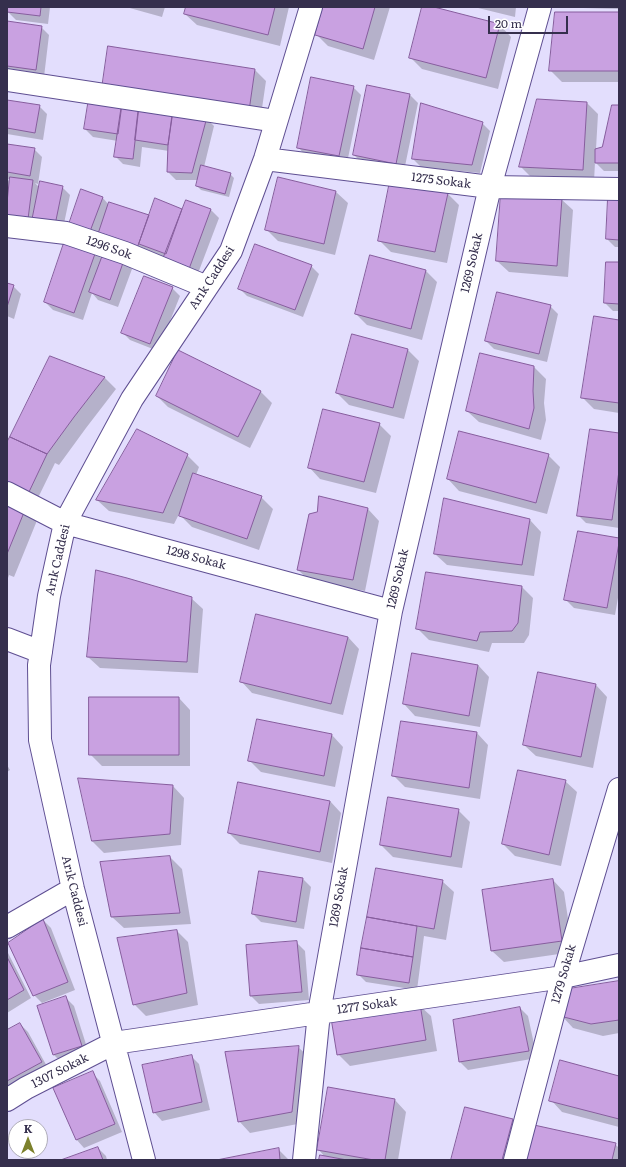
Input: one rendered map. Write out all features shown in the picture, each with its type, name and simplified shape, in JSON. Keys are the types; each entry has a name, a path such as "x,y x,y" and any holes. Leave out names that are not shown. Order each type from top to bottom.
{"street":[{"name":"Arık Caddesi","path":"144,1160 73,889 40,740 38,665 49,596 65,523 132,399 232,252 265,159 311,7"},
{"name":"1269 Sokak","path":"304,1160 319,1013 391,611 490,187 540,7"},
{"path":"7,80 276,121"},
{"name":"1275 Sokak","path":"265,159 490,187 619,189"},
{"name":"1296 Sok","path":"7,226 66,233 125,253 207,287"},
{"name":"1298 Sokak","path":"7,493 65,523 391,611"},
{"path":"7,639 41,652"},
{"name":"1279 Sokak","path":"514,1160 563,976 619,789"},
{"path":"7,927 73,889"},
{"name":"1277 Sokak","path":"114,1043 563,976 619,965"},
{"name":"1307 Sokak","path":"7,1100 26,1088 114,1043"}],"building":[{"path":"7,7 41,7 40,16 7,12"},
{"path":"186,7 275,7 268,35 184,14"},
{"path":"323,7 375,7 363,49 315,35"},
{"path":"422,7 434,7 500,24 486,78 409,58"},
{"path":"555,12 619,12 619,71 549,71"},
{"path":"7,21 42,26 36,70 7,66"},
{"path":"108,46 255,69 249,111 102,88"},
{"path":"311,77 354,86 339,156 297,148"},
{"path":"367,85 410,94 396,164 353,155"},
{"path":"89,98 122,104 118,134 84,129"},
{"path":"537,99 587,102 583,170 519,167"},
{"path":"7,100 40,105 35,133 7,128"},
{"path":"421,103 483,122 472,165 412,159"},
{"path":"122,104 139,106 133,159 114,157"},
{"path":"612,105 619,105 619,163 595,163 595,149 602,147"},
{"path":"139,106 173,111 168,145 135,140"},
{"path":"173,111 207,117 192,173 167,172 168,145"},
{"path":"7,144 35,148 30,176 7,172"},
{"path":"201,165 231,173 225,194 196,186"},
{"path":"10,177 33,180 28,219 7,217"},
{"path":"278,177 336,191 324,244 265,230"},
{"path":"40,181 63,186 55,225 32,221"},
{"path":"390,181 448,193 435,252 378,241"},
{"path":"81,189 103,197 89,234 68,227"},
{"path":"501,193 562,198 557,266 496,261"},
{"path":"155,198 182,209 166,254 139,244"},
{"path":"608,198 619,198 619,240 606,239"},
{"path":"186,200 211,209 189,269 163,259"},
{"path":"109,202 149,215 136,251 97,238"},
{"path":"65,240 96,251 74,313 44,302"},
{"path":"255,244 312,265 295,310 238,289"},
{"path":"104,252 124,260 110,300 89,292"},
{"path":"370,255 426,270 411,329 355,314"},
{"path":"606,262 619,262 619,304 604,303"},
{"path":"144,276 173,287 150,344 121,333"},
{"path":"7,283 14,285 7,307"},
{"path":"497,292 551,305 539,354 485,341"},
{"path":"594,316 619,320 619,403 581,398"},
{"path":"352,334 408,349 393,408 336,393"},
{"path":"178,350 261,391 238,437 156,396"},
{"path":"480,353 534,366 534,408 529,429 466,411"},
{"path":"50,356 105,377 47,454 10,437"},
{"path":"323,409 380,423 364,482 308,468"},
{"path":"137,429 188,454 163,513 96,500"},
{"path":"590,429 619,433 619,471 612,520 577,516"},
{"path":"459,431 549,454 536,503 447,479"},
{"path":"10,437 47,454 28,494 7,484 7,442"},
{"path":"193,473 262,496 247,539 179,516"},
{"path":"319,496 368,508 353,580 297,570 309,514 317,512"},
{"path":"7,497 27,505 7,554"},
{"path":"444,498 530,519 522,565 434,554"},
{"path":"578,531 619,538 607,608 564,600"},
{"path":"96,570 192,597 187,662 87,657"},
{"path":"426,572 522,586 518,623 512,631 480,632 477,641 416,629"},
{"path":"256,614 348,637 331,704 240,682"},
{"path":"412,653 478,665 469,716 403,704"},
{"path":"538,672 596,684 581,757 523,745"},
{"path":"89,697 179,697 179,755 89,755"},
{"path":"257,719 332,734 324,776 248,761"},
{"path":"401,721 477,732 469,788 392,776"},
{"path":"518,770 566,780 549,855 502,844"},
{"path":"78,778 173,785 170,834 92,841"},
{"path":"238,782 330,801 320,852 228,833"},
{"path":"388,797 459,809 451,857 380,845"},
{"path":"170,856 180,913 111,917 100,862"},
{"path":"376,868 443,880 434,929 367,917"},
{"path":"259,871 303,878 296,922 252,914"},
{"path":"553,879 562,941 491,951 482,890"},
{"path":"367,917 417,926 413,957 361,948"},
{"path":"43,919 68,982 33,996 8,943"},
{"path":"177,930 187,993 133,1005 117,938"},
{"path":"297,941 302,992 250,996 246,945"},
{"path":"361,948 413,957 409,983 357,975"},
{"path":"7,957 24,990 7,1000"},
{"path":"619,981 619,1020 591,1024 560,1016 568,989"},
{"path":"66,996 82,1046 53,1055 37,1006"},
{"path":"420,1004 426,1040 337,1055 331,1018"},
{"path":"520,1007 529,1051 459,1062 453,1020"},
{"path":"20,1023 42,1062 7,1081 7,1030"},
{"path":"299,1046 292,1112 238,1122 225,1052"},
{"path":"192,1055 202,1102 153,1113 142,1065"},
{"path":"560,1060 619,1076 619,1119 549,1101"},
{"path":"93,1071 115,1124 76,1140 53,1088"},
{"path":"328,1087 395,1099 385,1160 374,1160 317,1150"},
{"path":"465,1107 513,1119 502,1160 451,1160"},
{"path":"534,1125 616,1143 612,1160 526,1159"},
{"path":"98,1147 103,1160 61,1160"},
{"path":"279,1148 280,1160 217,1160"},
{"path":"320,1155 347,1160 319,1160"}]}
